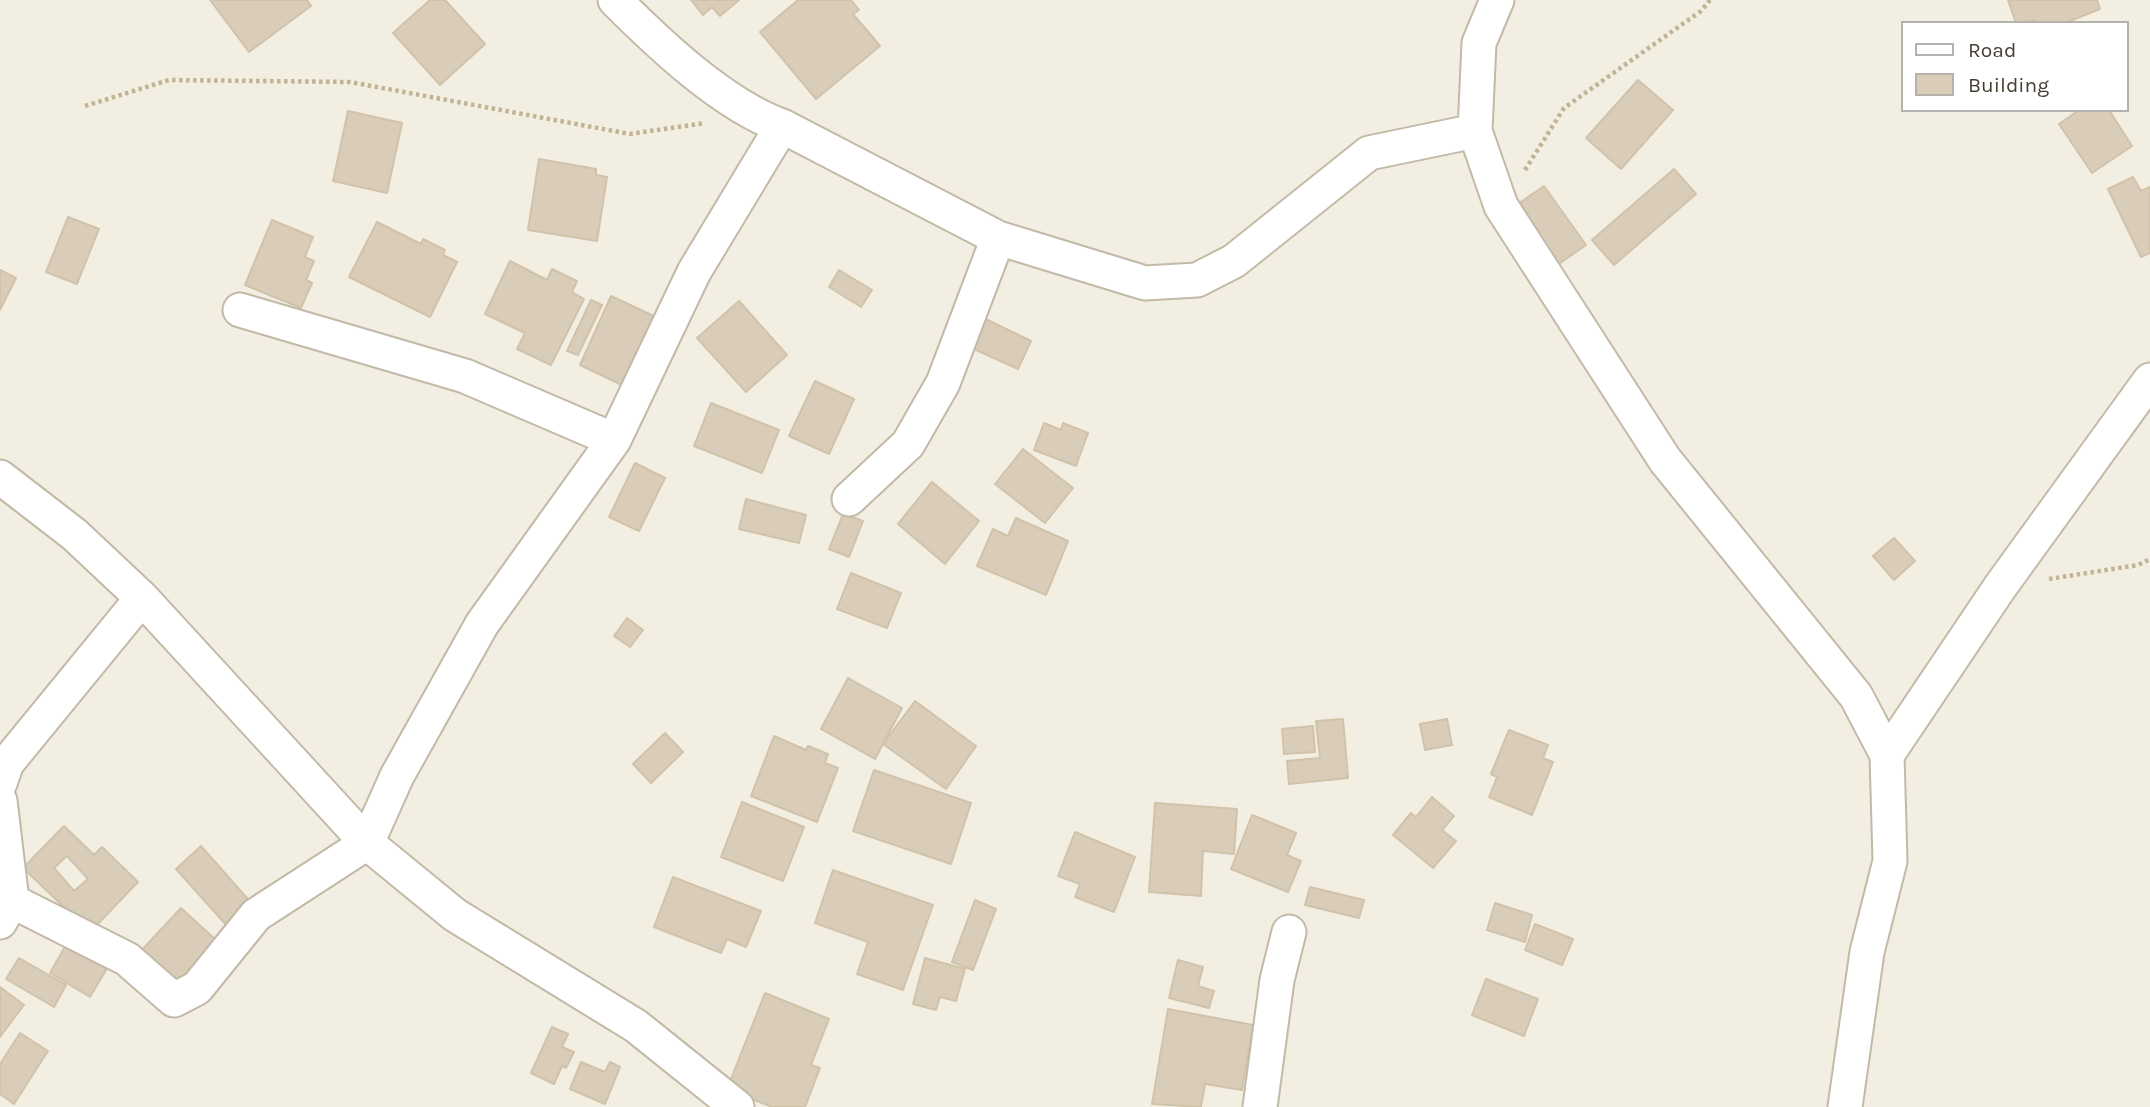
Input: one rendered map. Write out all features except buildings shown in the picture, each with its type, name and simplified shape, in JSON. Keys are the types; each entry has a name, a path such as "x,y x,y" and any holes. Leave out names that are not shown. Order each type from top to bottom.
{"street":[{"path":"615,0 655,40 768,121 998,238 1145,283 1197,280 1234,261 1369,153 1475,131"},
{"path":"1497,0 1479,43 1475,131 1502,206 1665,460 1856,696 1887,755 1890,861 1867,952 1846,1107"},
{"path":"0,801 6,912 127,959 174,1000 197,988 256,915 367,843 397,776 482,624 614,440 768,121"},
{"path":"849,499 908,444 937,393 998,238"},
{"path":"240,310 465,376 614,440"},
{"path":"1887,755 2000,587 2150,380"},
{"path":"0,477 75,535 142,598 367,843 455,915 636,1026 737,1107"},
{"path":"0,783 7,763 142,598"},
{"path":"1261,1107 1278,980 1289,932"}],"path":[{"path":"1502,206 1564,108 1702,11 1710,0"},
{"path":"85,106 170,79 350,82 630,134 768,121"},
{"path":"2000,587 2138,565 2150,559"}]}
